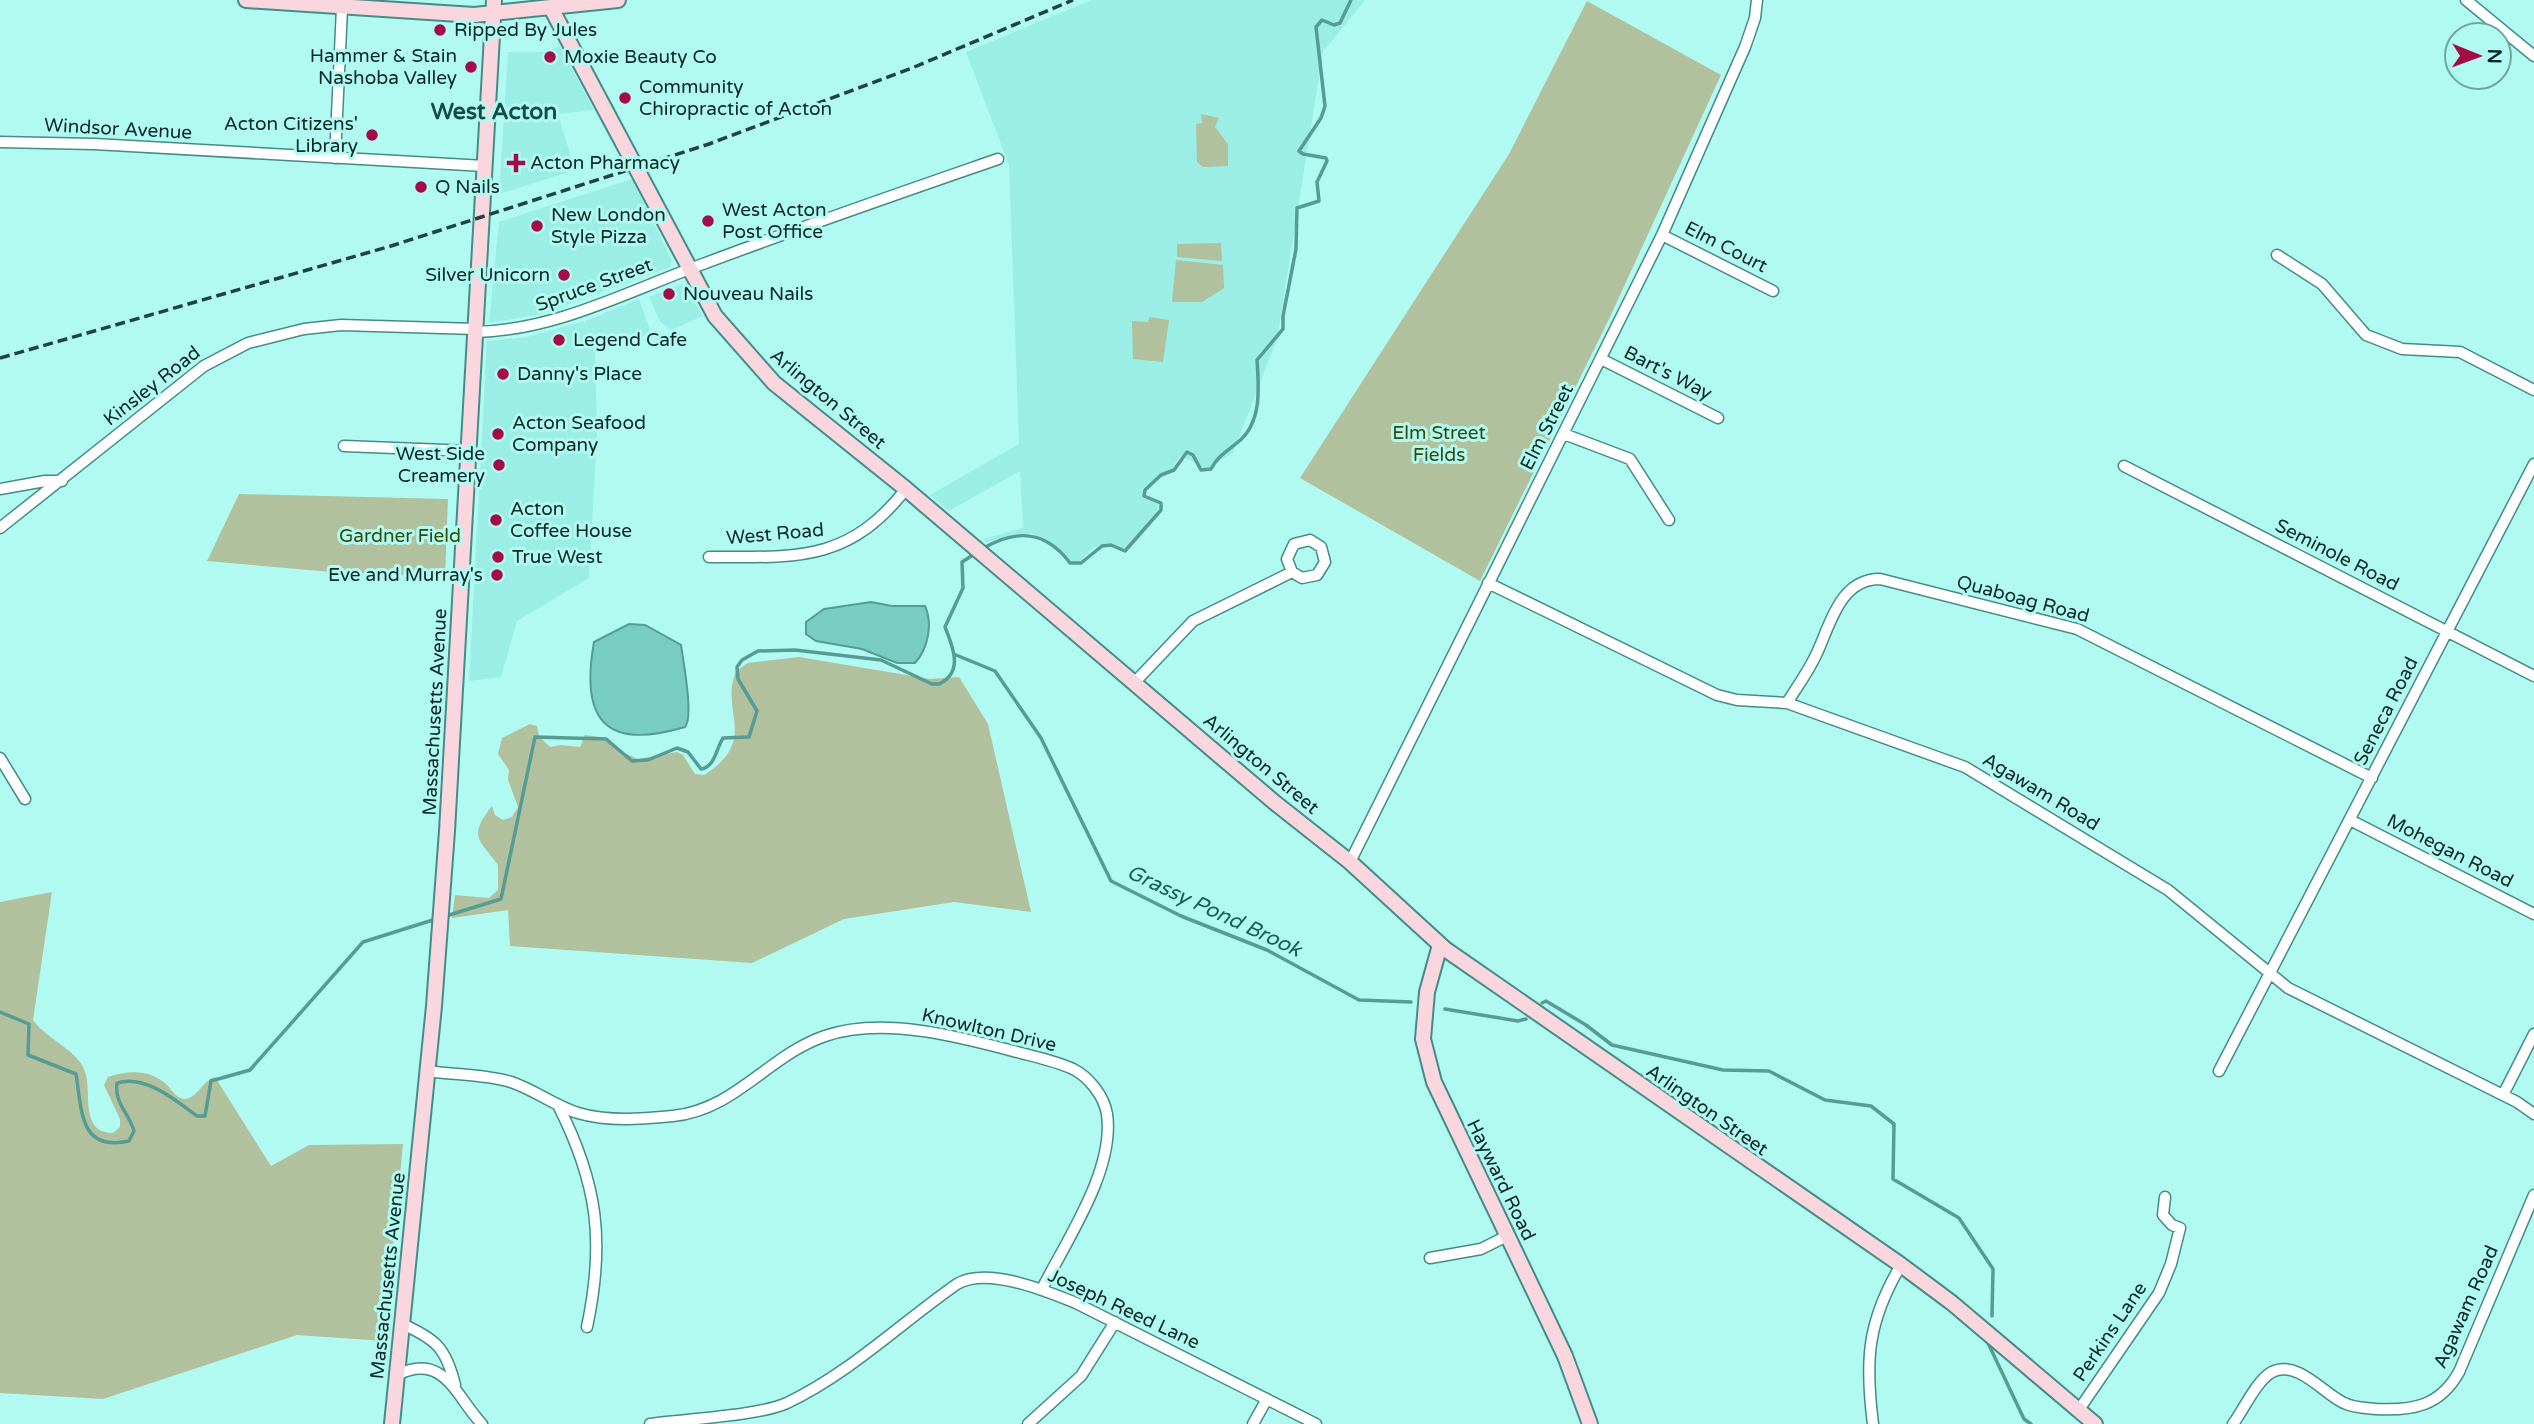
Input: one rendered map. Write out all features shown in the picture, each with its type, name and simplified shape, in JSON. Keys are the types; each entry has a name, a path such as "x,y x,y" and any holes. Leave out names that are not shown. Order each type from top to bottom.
{"street":[{"path":"246,0 342,8 494,8 618,0"},
{"name":"Elm Street","path":"1350,862 1662,235 1745,47 1755,18 1757,0"},
{"path":"2466,0 2534,56"},
{"name":"Arlington Street","path":"549,4 688,269 715,316 756,365 1350,862 1440,945 1539,1017 1901,1265 1994,1337 2095,1424"},
{"path":"335,158 342,8"},
{"name":"Massachusetts Avenue","path":"392,1424 442,908 494,8"},
{"name":"Windsor Avenue","path":"0,142 485,166"},
{"name":"Spruce Street","path":"476,331 519,329 557,320 688,269 998,159"},
{"name":"Elm Court","path":"1662,235 1773,291"},
{"path":"2277,254 2322,284 2366,335 2402,349 2460,352 2534,390"},
{"name":"Kinsley Road","path":"0,528 204,366 248,343 276,335 341,325 476,331"},
{"name":"Bart's Way","path":"1601,359 1718,418"},
{"path":"1564,433 1632,461 1669,520"},
{"path":"344,446 470,451"},
{"name":"Seneca Road","path":"2219,1071 2534,464"},
{"name":"Seminole Road","path":"2124,466 2534,676"},
{"path":"0,489 45,481 62,481"},
{"name":"West Road","path":"709,557 802,554 830,549 856,538 874,525 906,489"},
{"path":"1307,539 1321,547 1325,562 1317,575 1302,578 1292,572 1287,556 1294,544 1307,539"},
{"path":"1134,682 1192,621 1292,572"},
{"name":"Quaboag Road","path":"1787,703 1815,657 1843,599 1858,584 1880,579 2077,629 2372,778"},
{"name":"Agawam Road","path":"1488,583 1717,695 1737,700 1787,703 1950,761 1980,775 2168,890 2270,975 2326,1010 2503,1095 2534,1114"},
{"path":"0,758 25,799"},
{"name":"Mohegan Road","path":"2350,820 2534,914"},
{"name":"Hayward Road","path":"1440,945 1427,992 1423,1039 1442,1102 1564,1356 1590,1424"},
{"name":"Knowlton Drive","path":"427,1071 508,1081 577,1113 619,1118 675,1116 705,1110 724,1101 824,1036 874,1030 911,1029 943,1034 1075,1070 1102,1097 1107,1112 1108,1147 1089,1195 1042,1289"},
{"path":"2503,1095 2534,1034"},
{"path":"558,1104 580,1158 596,1214 598,1268 587,1327"},
{"name":"Agawam Road","path":"2234,1424 2266,1377 2280,1370 2297,1372 2341,1402 2355,1407 2413,1409 2443,1395 2459,1372 2534,1195"},
{"name":"Perkins Lane","path":"2078,1411 2151,1306 2165,1280 2180,1228 2165,1219 2162,1210 2165,1197"},
{"path":"1430,1258 1481,1249 1507,1236"},
{"path":"1873,1424 1868,1392 1869,1350 1878,1310 1901,1265"},
{"name":"Joseph Reed Lane","path":"650,1424 766,1410 788,1403 855,1362 967,1278 1019,1283 1042,1289 1115,1322 1316,1424"},
{"path":"1028,1424 1081,1376 1115,1322"},
{"path":"402,1324 437,1343 447,1356 455,1385 464,1403 482,1424"},
{"path":"397,1375 418,1369 442,1374 455,1385"},
{"path":"1254,1424 1267,1399"}],"shaded area":[{"path":"1092,0 1365,0 1323,52 1277,339 1233,453 1206,469 1180,455 1173,467 1140,490 1158,504 1157,511 1130,546 1121,549 1104,544 1093,548 1076,565 1032,533 986,542 983,539 1023,528 1020,471 949,511 930,495 1019,444 1009,165 966,52"},
{"path":"560,46 594,110 558,114 575,170 499,194 508,52 544,52"},
{"path":"632,179 672,261 670,267 542,314 489,323 499,222"},
{"path":"682,284 703,316 671,330 660,322 649,297"},
{"path":"639,299 651,333 595,353 597,433 589,578 517,621 501,677 469,681 487,341 527,337 584,321 589,334 585,321"},
{"path":"871,602 892,606 925,606 929,621 928,636 915,663 897,663 862,649 816,641 806,634 806,622 824,609"},
{"path":"629,624 645,625 681,645 688,701 685,727 635,735 617,731 604,723 596,710 591,692 594,642"}],"green space":[{"name":"Elm Street Fields","path":"1587,1 1721,75 1610,317 1480,581 1300,478 1509,154"},
{"path":"1201,114 1219,118 1215,127 1228,144 1228,166 1203,167 1197,162 1196,124 1202,123"},
{"path":"1221,243 1222,261 1177,257 1177,244"},
{"path":"1176,260 1223,265 1224,288 1202,302 1172,302"},
{"path":"1149,317 1169,320 1163,362 1133,359 1132,321 1148,322"},
{"name":"Gardner Field","path":"239,494 448,499 445,577 332,572 207,561"},
{"path":"799,657 930,679 959,677 988,724 1031,912 954,902 844,919 752,963 510,946 508,910 452,918 455,895 489,898 498,890 498,865 481,843 478,831 492,806 495,815 503,820 512,817 518,807 508,780 509,770 498,754 502,738 530,724 537,726 539,736 550,747 580,747 585,735 608,738 622,752 638,759 677,752 683,755 695,774 704,775 721,762 730,750 734,737 732,686 736,671 748,663"},
{"path":"52,892 33,1020 78,1059 83,1067 89,1112 96,1127 113,1133 120,1127 120,1119 104,1085 108,1077 139,1072 161,1080 184,1099 193,1096 215,1077 271,1166 309,1145 403,1144 384,1341 297,1335 103,1399 0,1393 0,902"}],"waterway":[{"path":"982,549 1007,538 1030,536 1051,544 1070,563 1081,563 1102,546 1111,545 1125,551 1161,510 1161,503 1144,496 1145,490 1161,475 1174,470 1187,452 1193,455 1201,470 1211,469 1219,457 1246,434 1257,404 1257,360 1283,329 1296,249 1297,208 1319,201 1317,182 1327,161 1326,158 1299,151 1321,118 1325,106 1316,27 1322,20 1334,25 1340,23 1351,0"},
{"path":"446,916 501,899 535,737 606,739 632,761 648,760 677,748 688,752 701,769 706,768 723,738 749,737 757,711 738,679 737,667 742,660 758,651 795,650 881,660 932,684 939,684 947,679 954,666 953,651 945,627 963,588 962,562 976,553"},
{"name":"Grassy Pond Brook","path":"956,655 995,671 1041,738 1111,881 1181,916 1267,950 1359,1000 1411,1002"},
{"path":"0,1012 29,1024 28,1055 76,1074 82,1114 92,1134 100,1140 113,1143 129,1141 134,1131 120,1102 117,1083 128,1081 149,1085 197,1116 205,1116 211,1081 250,1070 363,942 436,919"},
{"name":"Grassy Pond Brook","path":"1542,1003 1546,1001 1586,1025 1612,1045 1723,1070 1769,1071 1825,1100 1871,1106 1894,1124 1893,1179 1959,1218 1993,1269 1992,1316"},
{"name":"Grassy Pond Brook","path":"1445,1009 1518,1021 1526,1019"},
{"name":"Grassy Pond Brook","path":"1988,1343 2024,1419 2031,1424"}],"railway":[{"path":"0,358 391,246 709,144 912,68 1073,0"}],"place":[{"name":"Ripped By Jules","path":"440,30"},
{"name":"Moxie Beauty Co","path":"550,57"},
{"name":"Hammer & Stain Nashoba Valley","path":"471,67"},
{"name":"Community Chiropractic of Acton","path":"625,98"},
{"name":"Acton Citizens' Library","path":"372,135"},
{"name":"Acton Pharmacy","path":"516,163"},
{"name":"Q Nails","path":"421,187"},
{"name":"West Acton Post Office","path":"708,221"},
{"name":"New London Style Pizza","path":"537,226"},
{"name":"Silver Unicorn","path":"564,275"},
{"name":"Nouveau Nails","path":"669,294"},
{"name":"Legend Cafe","path":"559,340"},
{"name":"Danny's Place","path":"503,374"},
{"name":"Acton Seafood Company","path":"498,434"},
{"name":"West Side Creamery","path":"499,465"},
{"name":"Acton Coffee House","path":"496,520"},
{"name":"True West","path":"498,557"},
{"name":"Eve and Murray's","path":"497,575"}],"district":[{"name":"West Acton","path":"494,112"}]}
